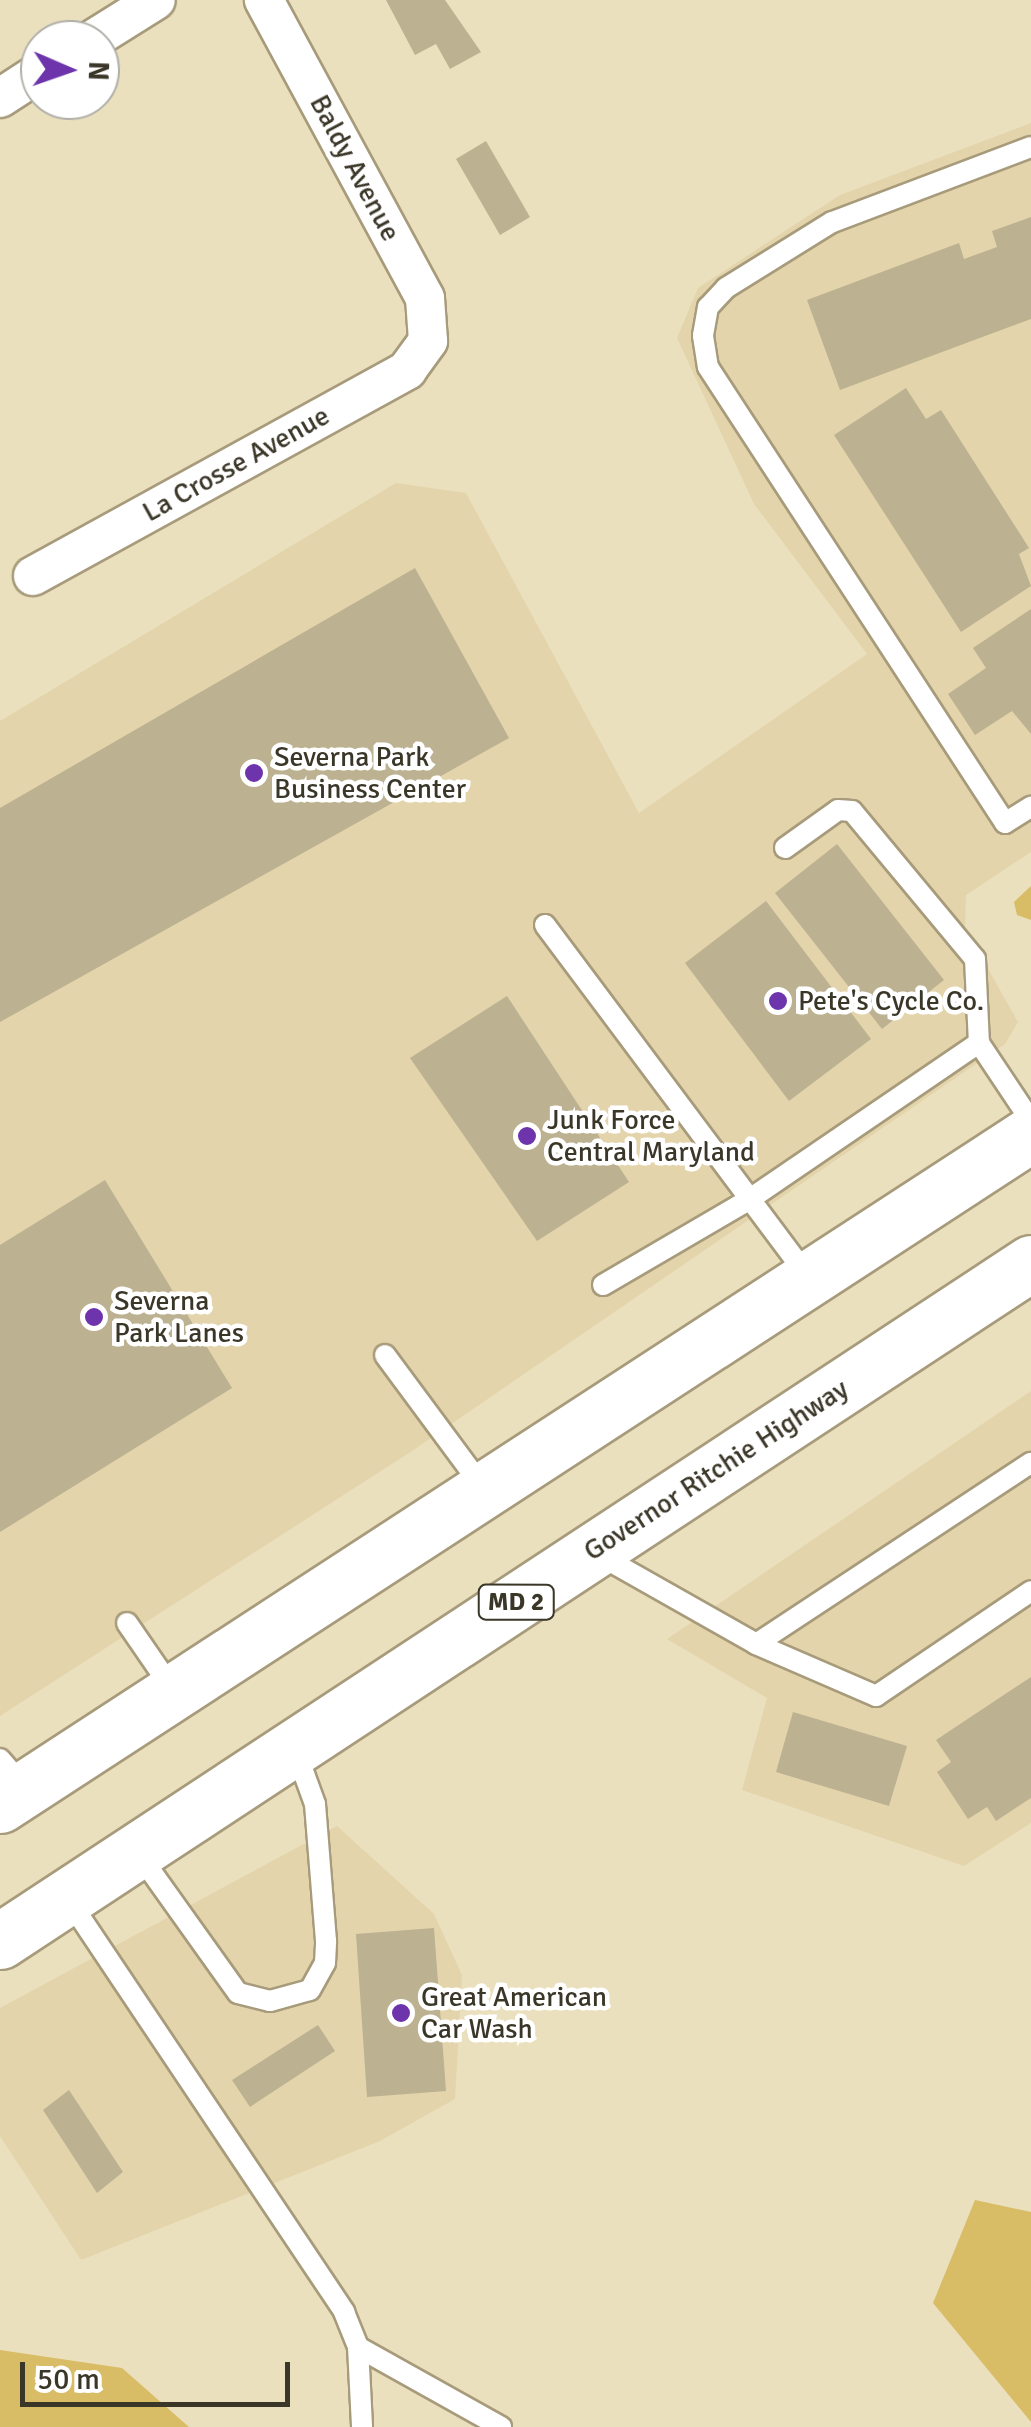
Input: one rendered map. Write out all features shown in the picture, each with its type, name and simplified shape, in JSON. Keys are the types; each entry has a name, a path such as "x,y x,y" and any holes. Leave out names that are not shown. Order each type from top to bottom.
{"highway":[{"path":"8,1784 174,1692 1031,1134"},
{"name":"Governor Ritchie Highway","path":"0,1941 1031,1263"}],"street":[{"path":"120,22 156,0"},
{"name":"Baldy Avenue","path":"264,0 425,298 428,341"},
{"name":"La Crosse Avenue","path":"33,576 407,370 428,341"}],"lane":[{"path":"1031,147 832,222 726,288 708,307 703,336 708,368 1006,823 1031,807"},
{"path":"785,848 838,810 852,811 975,959 979,1043 1031,1120"},
{"path":"545,925 747,1201 810,1279"},
{"path":"602,1285 747,1201 979,1043"},
{"path":"385,1355 485,1490"},
{"path":"756,1644 1031,1462"},
{"path":"593,1551 756,1644 876,1696 1031,1591"},
{"path":"128,1623 174,1692"},
{"path":"137,1851 238,1993 270,2000 310,1990 318,1982 326,1942 315,1804 295,1748"},
{"path":"66,1898 326,2280 358,2346 362,2427"},
{"path":"358,2346 501,2427"}],"shaded area":[{"path":"1031,123 1031,852 966,895 965,928 1018,1022 1005,1044 412,1451 0,1716 0,721 396,483 466,493 639,813 867,654 754,504 677,338 698,288 840,195"},
{"path":"1031,886 1031,920 1017,915 1014,902"},
{"path":"1031,1391 1031,1823 964,1866 742,1790 767,1698 667,1639"},
{"path":"337,1826 434,1914 462,1975 455,2099 380,2141 81,2260 0,2136 0,2008"},
{"path":"975,2200 1031,2212 1031,2422 933,2303"},
{"path":"0,2350 122,2368 189,2427 0,2427"}],"building":[{"path":"386,0 445,0 481,52 450,69 436,44 415,55"},
{"path":"486,141 530,217 500,235 456,159"},
{"path":"1031,217 1031,319 840,390 807,300 959,243 964,259 997,247 992,231"},
{"path":"906,388 926,419 941,410 1029,548 1019,554 1031,586 961,632 834,435"},
{"name":"Severna Park Business Center","path":"415,568 509,738 0,1022 0,808"},
{"path":"1031,609 1031,734 1012,711 975,735 948,694 986,668 973,648"},
{"path":"837,844 944,980 882,1029 775,893"},
{"name":"Pete's Cycle Co.","path":"766,901 871,1039 789,1101 685,963"},
{"path":"507,996 629,1182 537,1241 410,1058"},
{"name":"Severna Park Lanes","path":"105,1180 232,1388 0,1532 0,1245"},
{"path":"1031,1677 1031,1798 996,1821 987,1807 968,1819 937,1772 951,1762 936,1740"},
{"path":"793,1712 907,1746 889,1806 776,1772"},
{"name":"Great American Car Wash","path":"434,1928 446,2091 367,2097 356,1934"},
{"path":"318,2025 335,2051 250,2107 232,2080"},
{"path":"69,2090 123,2172 97,2193 43,2110"}],"place":[{"name":"Severna Park Business Center","path":"254,773"},
{"name":"Pete's Cycle Co.","path":"778,1001"},
{"name":"Junk Force Central Maryland","path":"527,1136"},
{"name":"Severna Park Lanes","path":"94,1317"},
{"name":"Great American Car Wash","path":"401,2013"}]}
